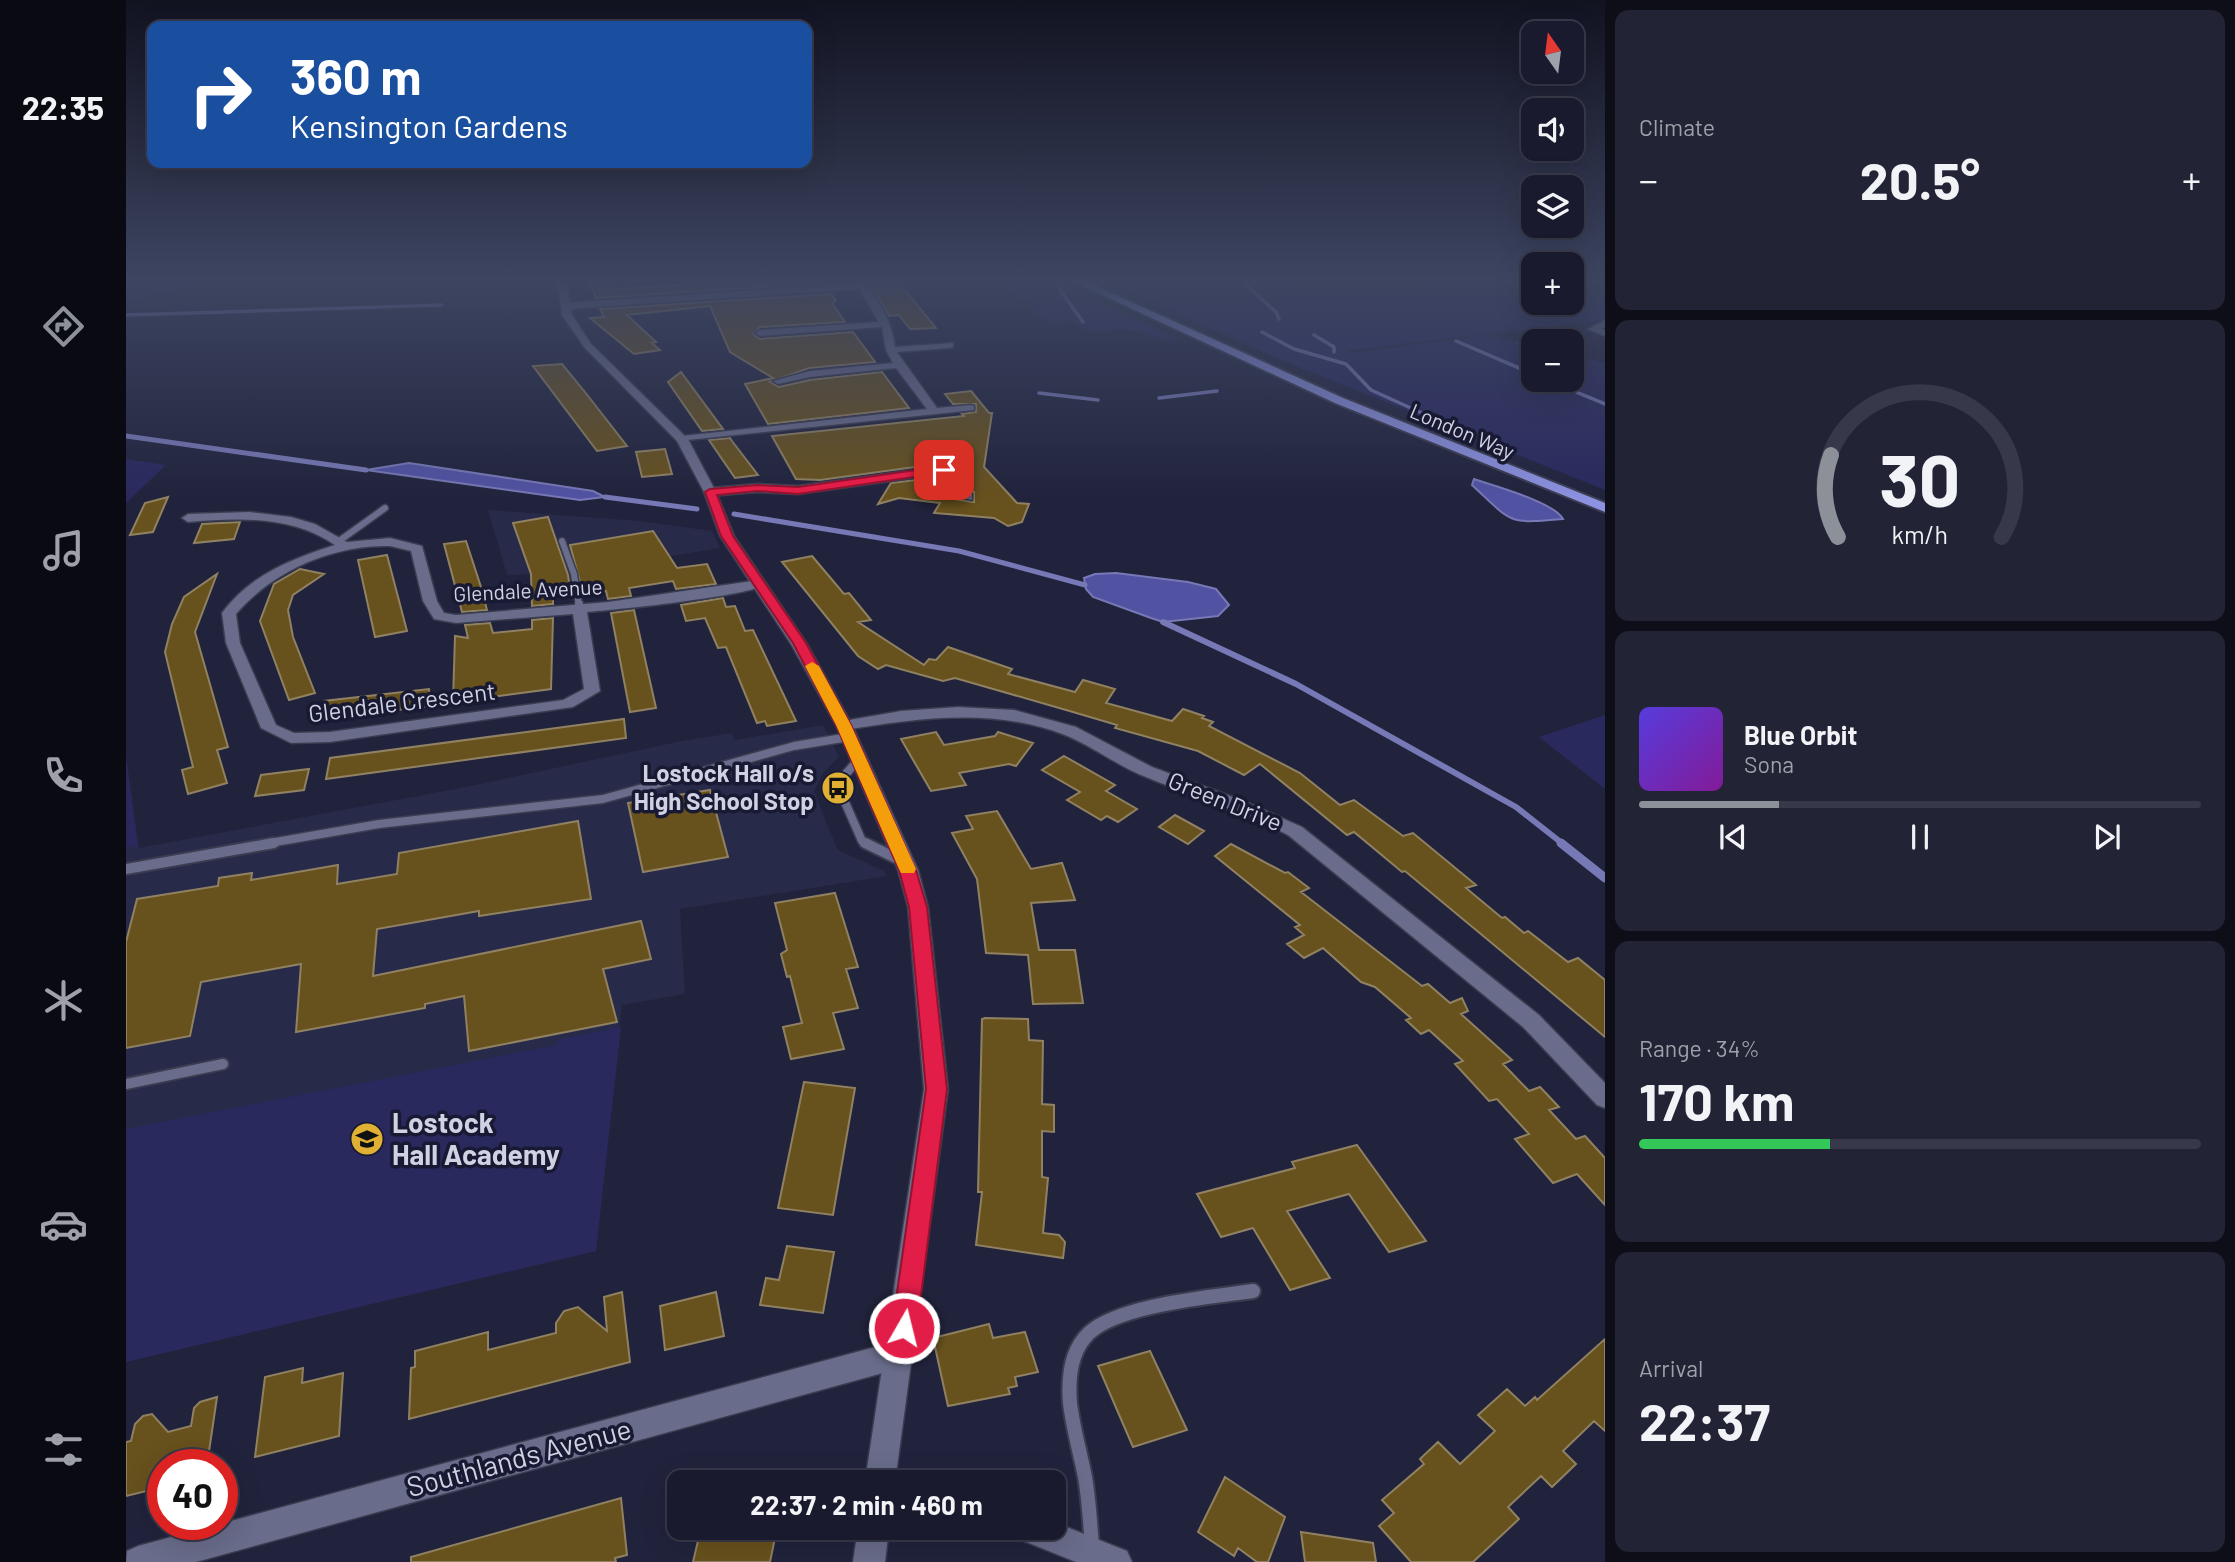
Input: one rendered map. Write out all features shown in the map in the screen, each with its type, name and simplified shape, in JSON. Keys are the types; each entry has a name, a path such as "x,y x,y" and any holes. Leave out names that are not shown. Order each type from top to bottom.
{"highway":[{"name":"London Way","path":"1228,354 1507,471 1605,508"},
{"name":"London Way","path":"1259,354 1326,384 1605,495"}],"street":[{"path":"596,354 682,439 710,492 727,536 799,643 846,731 904,861 918,907 936,1089 886,1470"},
{"path":"893,354 934,412"},
{"path":"778,381 810,373 899,365"},
{"path":"682,439 971,408"},
{"path":"710,492 757,488 798,490 944,470"},
{"path":"927,472 947,491 968,497"},
{"path":"188,518 229,515 264,517 328,532 342,543"},
{"name":"Glendale Avenue","path":"342,543 390,541 417,549 430,601 439,616 456,620 580,612 672,600 759,584"},
{"name":"Glendale Crescent","path":"342,543 282,567 248,589 229,613 233,643 269,728 291,738 342,735 567,704 592,691 580,612"},
{"name":"Green Drive","path":"846,731 956,709 1029,720 1070,730 1143,770 1254,810 1295,831 1531,1021 1605,1098"},
{"name":"Southlands Avenue","path":"138,1562 901,1354"},
{"path":"869,1562 872,1540"},
{"path":"1061,1540 1104,1557"}],"lane":[{"path":"342,543 384,508"},
{"path":"562,541 574,574 580,612"},
{"path":"126,869 379,824 603,799 846,731"},
{"path":"858,760 837,784 860,837 876,850 904,861"},
{"path":"126,1084 223,1064"},
{"path":"1104,1557 1088,1495 1070,1393 1072,1365 1083,1340 1090,1332 1134,1314 1253,1291"}],"shaded area":[{"path":"1267,354 1521,354 1521,392 1584,392 1584,358 1605,363 1605,490"},
{"path":"126,459 166,465 126,503"},
{"path":"409,463 593,491 605,497 580,500 366,470"},
{"path":"1474,479 1536,501 1563,519 1530,521 1512,518 1472,485"},
{"path":"488,510 640,521 712,531 720,548 570,573 507,575"},
{"path":"1116,573 1188,582 1216,589 1229,605 1218,616 1163,622 1093,597 1086,589 1084,578 1095,574"},
{"path":"1605,715 1605,789 1539,737"},
{"name":"Lostock Hall Academy","path":"823,725 839,757 823,773 814,791 831,834 838,850 884,871 887,876 680,909 685,994 622,1005 596,1251 126,1362 126,756 139,848 466,787 682,741 732,733 735,740"},
{"path":"126,756 138,848 127,846 126,854"},
{"path":"621,1027 596,1251 126,1362 126,1129 557,1045 557,1040"}],"building":[{"path":"733,354 869,354 875,362 809,368 770,382 779,387 810,380 882,372 909,408 768,424 745,384 773,378"},
{"path":"562,364 627,446 597,451 533,366"},
{"path":"681,372 723,429 702,431 668,382"},
{"path":"971,391 989,413 992,413 984,467 1017,503 1029,504 1022,522 1008,526 994,518 934,513 940,503 899,498 878,504 891,483 924,479 942,497 974,502 974,492 952,486 943,477 953,469 944,463 820,480 796,479 772,436 964,416 962,414 976,412 976,404 953,404 945,394"},
{"path":"730,438 758,475 735,478 709,440"},
{"path":"665,449 672,474 642,477 636,452"},
{"path":"168,497 153,532 130,535 145,503"},
{"path":"548,517 568,575 571,594 553,596 553,604 532,606 531,574 513,523"},
{"path":"240,522 234,539 194,543 202,524"},
{"path":"653,531 677,568 707,564 716,584 676,589 673,581 629,588 631,596 608,599 606,591 583,593 570,545"},
{"path":"466,541 487,610 462,612 444,544"},
{"path":"387,555 407,631 375,637 358,560"},
{"path":"812,556 844,594 849,593 871,620 858,622 924,665 929,659 936,660 948,647 1012,669 1008,674 1075,692 1083,680 1115,689 1106,703 1172,721 1183,709 1204,716 1202,718 1213,722 1209,726 1300,773 1340,805 1354,800 1403,836 1413,833 1476,885 1466,888 1502,918 1505,917 1524,933 1528,931 1568,962 1578,958 1605,980 1605,1037 1405,871 1402,872 1354,832 1347,835 1260,764 1244,775 1198,751 1115,728 1117,725 1073,712 955,678 943,681 886,665 878,669 858,656 782,562"},
{"path":"300,569 324,574 293,595 288,610 293,637 315,693 289,700 260,621 274,584"},
{"path":"217,574 195,632 228,747 217,750 227,783 188,794 182,770 193,767 165,652 172,624 184,597"},
{"path":"723,598 726,607 735,606 745,631 753,630 796,721 767,726 765,721 757,723 726,647 718,648 705,618 686,621 681,605"},
{"path":"634,610 656,708 630,712 611,613"},
{"path":"553,618 551,689 453,702 455,636 468,638 465,625 490,623 493,633 532,629 532,620"},
{"path":"429,689 431,706 326,718 324,701"},
{"path":"624,719 626,738 326,779 330,758"},
{"path":"936,732 944,745 995,736 998,732 1033,743 1016,766 1009,764 959,773 966,785 931,791 901,739"},
{"path":"1064,756 1115,785 1106,791 1137,809 1118,822 1107,816 1101,820 1067,800 1080,792 1042,770"},
{"path":"309,769 304,790 255,796 261,775"},
{"path":"710,790 728,857 643,872 628,803"},
{"path":"997,811 1031,869 1062,863 1075,900 1031,903 1039,950 1075,950 1083,1003 1033,1004 1028,955 986,953 977,879 952,833 973,829 966,816"},
{"path":"1175,815 1204,831 1188,844 1159,827"},
{"path":"578,821 591,899 479,916 479,911 377,929 373,976 641,921 651,959 603,969 617,1022 469,1051 464,996 425,1004 425,1008 296,1032 301,964 201,982 190,1036 126,1048 126,942 137,899 218,886 219,878 252,873 251,880 338,865 337,884 397,874 399,853"},
{"path":"1231,844 1285,873 1288,872 1309,888 1301,892 1422,986 1428,984 1450,1003 1462,998 1468,1011 1461,1014 1512,1060 1503,1064 1529,1091 1540,1087 1559,1107 1549,1110 1576,1139 1585,1136 1605,1158 1605,1205 1577,1174 1553,1183 1515,1139 1529,1134 1497,1099 1489,1101 1455,1064 1463,1061 1429,1030 1421,1034 1406,1020 1411,1018 1375,987 1361,982 1323,948 1304,958 1287,944 1304,935 1295,927 1300,925 1215,856"},
{"path":"835,893 858,967 846,969 858,1008 833,1013 844,1049 791,1059 783,1027 802,1023 790,976 787,977 781,954 787,950 775,903"},
{"path":"982,1019 1028,1019 1029,1040 1043,1041 1042,1104 1054,1105 1054,1132 1042,1131 1042,1177 1048,1178 1043,1233 1059,1235 1065,1242 1063,1258 976,1245 982,1192 978,1192"},
{"path":"804,1082 855,1088 833,1215 778,1208"},
{"path":"1357,1145 1426,1241 1389,1252 1349,1194 1287,1211 1330,1278 1290,1290 1253,1228 1221,1237 1197,1194 1295,1168 1292,1162"},
{"path":"787,1246 834,1252 823,1313 760,1305 766,1278 779,1280"},
{"path":"622,1292 630,1362 409,1419 411,1368 415,1367 415,1351 488,1332 488,1350 556,1333 556,1323 564,1311 578,1307 607,1331 604,1297"},
{"path":"716,1292 724,1336 665,1350 660,1306"},
{"path":"989,1324 993,1338 1025,1332 1038,1372 1015,1377 1017,1386 1008,1388 1010,1394 948,1406 933,1338"},
{"path":"1605,1339 1605,1431 1594,1421 1563,1451 1576,1464 1552,1487 1541,1476 1508,1507 1519,1519 1473,1562 1411,1562 1379,1526 1394,1513 1382,1500 1424,1464 1420,1459 1438,1442 1460,1464 1495,1431 1478,1415 1507,1389 1525,1406 1535,1397 1537,1400"},
{"path":"1150,1351 1187,1430 1133,1447 1098,1366"},
{"path":"303,1368 302,1383 343,1373 339,1436 255,1457 265,1377"},
{"path":"217,1397 209,1449 147,1449 147,1491 126,1496 126,1442 131,1441 135,1424 143,1416 152,1414 168,1432 191,1426 194,1408 200,1402"},
{"path":"1225,1477 1285,1517 1268,1562 1257,1562 1238,1548 1234,1556 1198,1532"},
{"path":"621,1498 627,1555 615,1558 616,1562 411,1562 411,1557"},
{"path":"1301,1532 1373,1543 1376,1562 1305,1562"},
{"path":"698,1540 775,1540 770,1562 693,1562"}],"waterway":[{"path":"1311,354 1346,364 1371,390 1424,414"},
{"path":"1486,354 1521,369"},
{"path":"1159,398 1217,391"},
{"path":"1576,392 1605,404"},
{"path":"1039,393 1098,400"},
{"path":"126,436 366,470"},
{"path":"605,497 697,509"},
{"path":"734,514 959,551 1085,585"},
{"path":"1163,622 1296,684 1516,807 1563,844"},
{"path":"1561,843 1605,878"}],"slow traffic":[{"path":"812,666 844,725 907,869"}],"place":[{"name":"Lostock Hall o/s High School Stop","path":"838,788"},
{"name":"Lostock Hall Academy","path":"367,1139"}],"route":[{"path":"904,1328 936,1089 918,907 908,870 844,725 799,643 727,536 710,492 757,488 798,490 944,470"}]}
